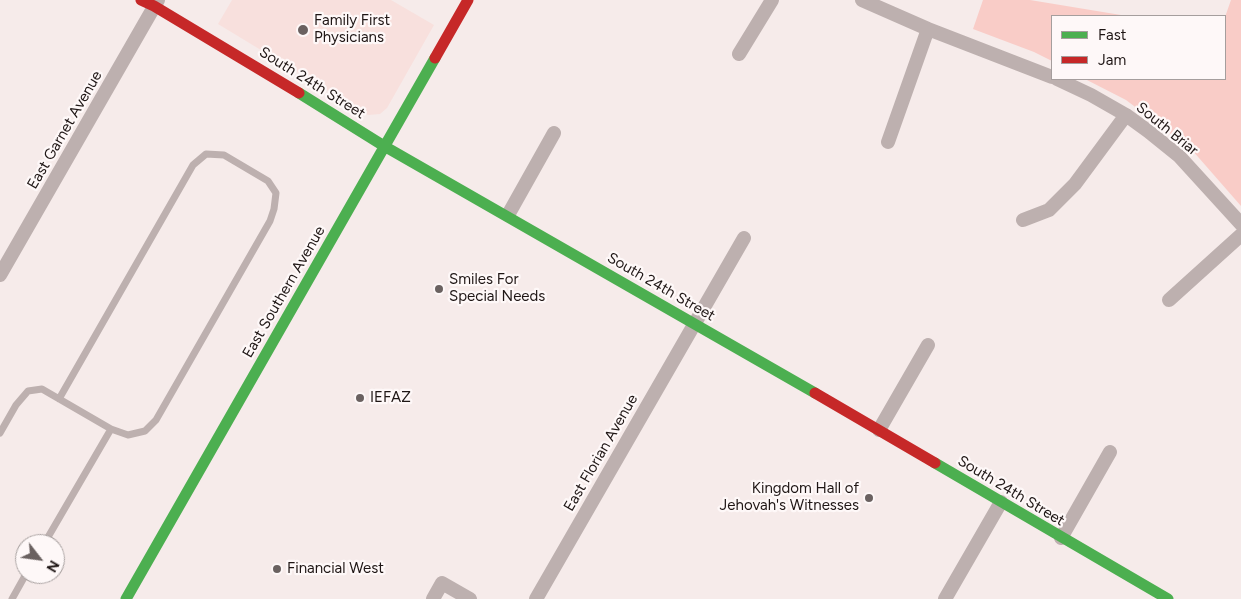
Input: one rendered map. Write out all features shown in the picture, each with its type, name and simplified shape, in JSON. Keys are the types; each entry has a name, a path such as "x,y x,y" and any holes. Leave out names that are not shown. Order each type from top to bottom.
{"street":[{"name":"South 24th Street","path":"140,0 156,3 384,146 695,323 1168,599"},
{"name":"East Southern Avenue","path":"126,599 468,0"},
{"path":"738,54 772,0"},
{"path":"862,0 928,29 1051,77"},
{"name":"East Garnet Avenue","path":"0,275 156,3"},
{"path":"888,142 928,29"},
{"name":"South Briar","path":"1059,80 1126,115 1178,156 1241,224"},
{"path":"1023,220 1048,210 1075,184 1126,115"},
{"path":"508,215 554,133"},
{"path":"1168,300 1241,235"},
{"name":"East Florian Avenue","path":"536,599 744,238"},
{"path":"878,430 928,345"},
{"path":"1062,538 1110,452"},
{"path":"945,599 1001,502"},
{"path":"433,599 442,583 470,599"}],"lane":[{"path":"0,433 16,406 28,391 42,389 59,399 111,429 128,435 145,431 156,420 270,220 276,194 268,181 224,155 206,154 193,165 59,399"},
{"path":"50,534 111,429"},
{"path":"12,599 20,584"}],"shaded area":[{"path":"232,0 391,0 434,25 387,108 380,114 368,115 218,24"},
{"path":"983,0 1030,0 1121,15 1051,15 1051,60 1034,52 973,29"},
{"path":"1231,0 1241,0 1241,206 1192,150 1126,100 1087,80 1226,80 1226,15"}],"traffic: fast":[{"path":"126,599 435,58"},
{"path":"299,93 384,146 815,393"},
{"path":"935,463 1168,599"}],"traffic: jam":[{"path":"141,0 299,93"},
{"path":"435,58 468,0"},
{"path":"815,393 935,463"}],"place":[{"name":"Family First Physicians","path":"303,30"},
{"name":"Smiles For Special Needs","path":"439,289"},
{"name":"IEFAZ","path":"360,398"},
{"name":"Kingdom Hall of Jehovah's Witnesses","path":"869,498"},
{"name":"Financial West","path":"277,569"}]}
